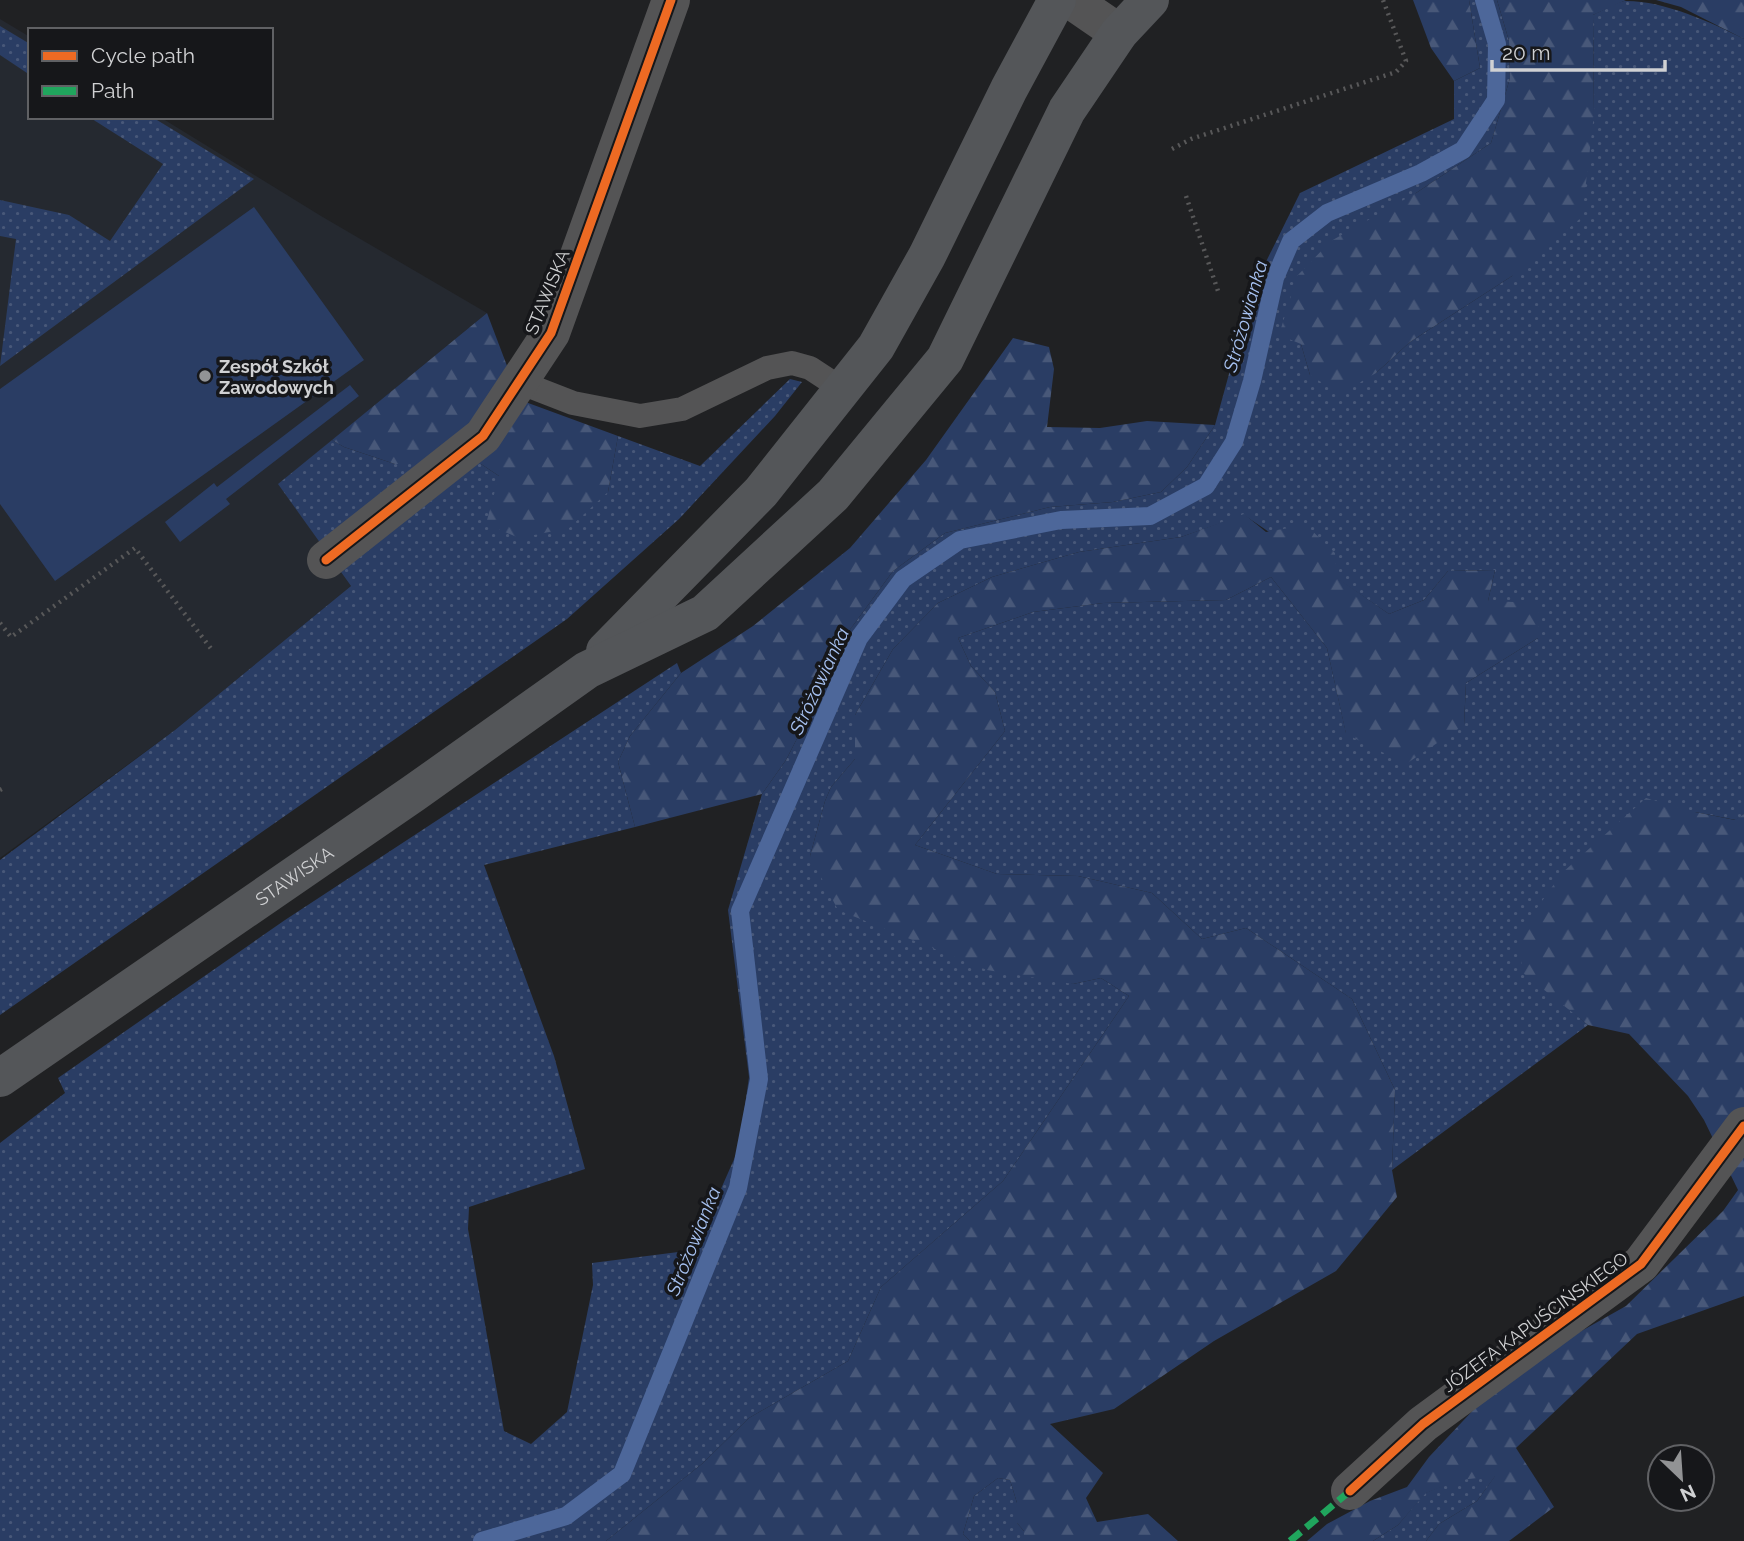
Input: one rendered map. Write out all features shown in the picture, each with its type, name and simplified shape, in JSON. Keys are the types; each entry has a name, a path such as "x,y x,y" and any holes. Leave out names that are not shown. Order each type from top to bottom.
{"main road":[{"name":"STAWISKA","path":"587,670 761,492 876,347 921,268 1009,89 1057,0"},
{"name":"STAWISKA","path":"0,1079 587,670 705,612 833,495 945,359 1067,110 1119,33 1150,0"}],"street":[{"name":"STAWISKA","path":"327,560 483,436 551,333 671,0"},
{"path":"1071,0 1119,33"},
{"name":"JÓZEFA KAPUŚCIŃSKIEGO","path":"1350,1491 1423,1424 1641,1264 1744,1126"}],"lane":[{"path":"519,382 573,403 640,416 682,409 768,368 792,363 810,368 842,389"}],"path":[{"path":"1172,149 1191,139 1396,72 1406,61 1383,0"},
{"path":"1186,196 1219,294"},
{"path":"0,623 11,637 135,548 212,650"}],"shaded area":[{"name":"Zespół Szkół Zawodowych","path":"0,19 28,36 28,119 163,119 321,216 487,313 279,484 351,586 175,730 0,858"}],"green space":[{"path":"1413,0 1469,0 1480,68 1454,81 1431,48"},
{"path":"1469,0 1497,0 1509,41 1510,78 1491,143 1416,193 1301,344 1310,375 1376,373 1410,342 1512,276 1594,114 1593,15 1624,1 1654,4 1686,13 1744,39 1744,814 1736,820 1695,812 1574,1013 1588,1025 1392,1170 1395,1090 1352,999 1246,928 1202,939 1152,893 1078,876 997,874 915,845 1005,731 995,692 971,666 958,638 1033,612 1103,603 1226,600 1271,577 1327,648 1346,733 1464,725 1466,683 1538,638 1488,601 1495,570 1448,571 1424,600 1389,614 1244,515 1181,537 1079,552 992,577 938,603 893,649 855,715 855,759 831,787 810,856 1073,984 1101,978 1129,996 1003,1181 881,1287 848,1361 749,1418 703,1463 606,1541 0,1541 0,1143 65,1093 58,1078 285,920 677,663 681,673 630,736 618,762 635,827 484,865 554,1056 585,1169 469,1207 468,1229 504,1431 531,1444 567,1412 593,1285 592,1263 694,1250 739,1148 749,1077 728,910 762,794 786,760 849,631 893,571 945,533 1050,507 1113,502 1161,492 1187,467 1215,425 1252,290 1300,193 1454,119 1454,81 1480,68"},
{"path":"1497,0 1626,0 1593,15 1594,114 1582,217 1512,276 1410,342 1376,373 1340,394 1310,375 1301,344 1279,335 1297,276 1331,241 1416,193 1491,143 1510,78 1509,41"},
{"path":"1656,0 1744,0 1744,39 1681,7"},
{"path":"0,26 28,43 28,74 0,55"},
{"path":"92,119 155,119 254,179 0,366 16,239 0,236 0,200 69,215 110,241 163,164"},
{"path":"254,207 364,360 55,581 0,504 0,389"},
{"path":"487,313 520,400 618,436 608,492 569,528 519,538 486,524 499,476 481,464 395,464 344,447 332,440"},
{"path":"1013,338 1049,347 1054,369 1047,427 1100,428 1147,421 1215,425 1187,467 1161,492 1113,502 1050,507 945,533 893,571 849,631 786,760 762,794 635,827 618,762 630,736 681,673 753,626 850,548 926,460"},
{"path":"790,379 802,382 775,416 679,519 567,619 0,1015 0,860 175,730 351,586 278,484 332,440 344,447 395,464 481,464 499,476 608,492 618,436 700,466"},
{"path":"350,385 359,396 226,499 230,504 180,542 165,522 214,483 217,487"},
{"path":"1244,514 1266,532 1306,525 1335,553 1336,577 1389,614 1424,600 1448,571 1495,570 1488,601 1539,603 1538,638 1466,683 1464,725 1406,764 1346,734 1327,648 1271,577 1226,600 1103,603 1033,612 958,638 971,666 995,692 1005,731 915,845 997,874 1078,876 1152,893 1202,939 1246,928 1352,999 1395,1090 1392,1170 1397,1197 1336,1271 1214,1341 1114,1409 1050,1424 1103,1473 1086,1498 1097,1522 1148,1514 1178,1541 1024,1541 1024,1531 1017,1523 1017,1503 1010,1480 998,1478 974,1496 963,1534 970,1541 606,1541 703,1463 749,1418 848,1361 881,1287 1003,1181 1129,996 1101,978 1073,984 987,970 838,910 810,856 831,787 855,759 855,715 893,649 938,603 992,577 1079,552 1181,537"},
{"path":"1646,798 1735,820 1744,814 1744,1296 1637,1334 1516,1448 1554,1507 1509,1541 1426,1541 1439,1524 1477,1501 1495,1476 1460,1480 1426,1493 1398,1525 1373,1541 1307,1541 1327,1524 1370,1501 1407,1487 1429,1457 1478,1405 1560,1343 1626,1306 1723,1211 1738,1190 1704,1120 1688,1096 1629,1034 1588,1025 1523,973 1517,936 1562,873"},
{"path":"1496,1475 1477,1501 1439,1524 1426,1541 1373,1541 1398,1525 1425,1493 1460,1479"},
{"path":"998,1478 1010,1480 1017,1503 1017,1523 1024,1531 1024,1541 970,1541 963,1534 974,1496"}],"waterway":[{"name":"Stróżowianka","path":"482,1541 566,1516 622,1474 738,1188 759,1079 740,911 859,638 903,579 960,540 1061,520 1150,516 1206,486 1234,442 1252,381 1275,278 1291,241 1327,213 1421,173 1463,150 1496,100 1497,44 1484,0"}],"marked path":[{"path":"1290,1541 1350,1491"}],"cycle path":[{"path":"326,560 483,436 551,333 671,0"},
{"path":"1350,1491 1423,1424 1641,1264 1744,1126"}],"place":[{"name":"Zespół Szkół Zawodowych","path":"205,376"}]}
